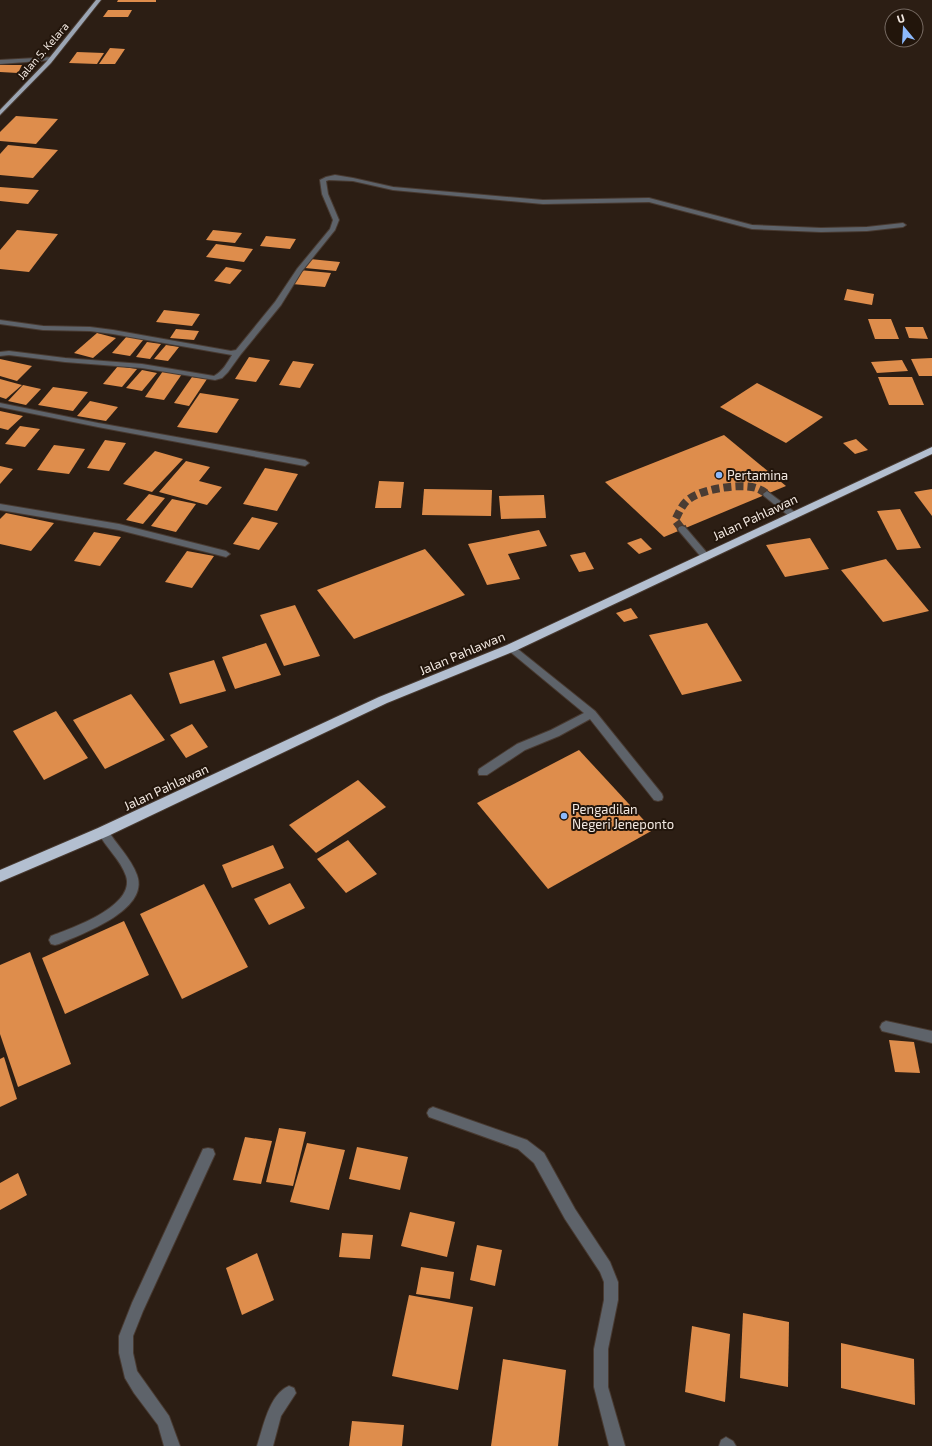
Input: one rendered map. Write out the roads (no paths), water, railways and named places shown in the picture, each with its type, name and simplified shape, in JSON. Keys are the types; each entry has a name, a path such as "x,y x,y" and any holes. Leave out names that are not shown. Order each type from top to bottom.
{"highway":[{"name":"Jalan Pahlawan","path":"0,876 103,832 383,700 511,648 932,450"}],"main road":[{"name":"Jalan S. Kelara","path":"0,113 52,58 99,0"}],"street":[{"path":"0,62 52,58"},
{"path":"0,354 9,353 66,360 142,366 214,378 220,376 228,369 238,352 278,303 299,270 333,229 336,220 325,194 322,180 327,177 400,189 536,201 650,200 752,227 821,230 903,225"},
{"path":"0,322 43,328 90,329 231,353 238,352"},
{"path":"0,405 98,425 305,463"},
{"path":"767,494 793,515"},
{"path":"0,507 119,527 226,554"},
{"path":"682,529 705,556"},
{"path":"511,648 591,714 658,797"},
{"path":"483,772 521,747 555,733 591,714"},
{"path":"55,940 117,910 129,899 133,888 132,877 103,832"},
{"path":"886,1027 932,1037"},
{"path":"433,1113 522,1144 539,1158 570,1214 605,1267 611,1282 611,1300 601,1349 601,1387 617,1446"},
{"path":"172,1446 164,1420 139,1388 130,1373 126,1353 126,1336 137,1308 208,1154"},
{"path":"265,1446 275,1412 289,1393"}],"tunnel":[{"path":"681,528 675,520 684,503 695,495 722,488 741,486 756,488 767,494"}],"place":[{"name":"Pertamina","path":"719,475"},
{"name":"Pengadilan Negeri Jeneponto","path":"564,816"}]}
